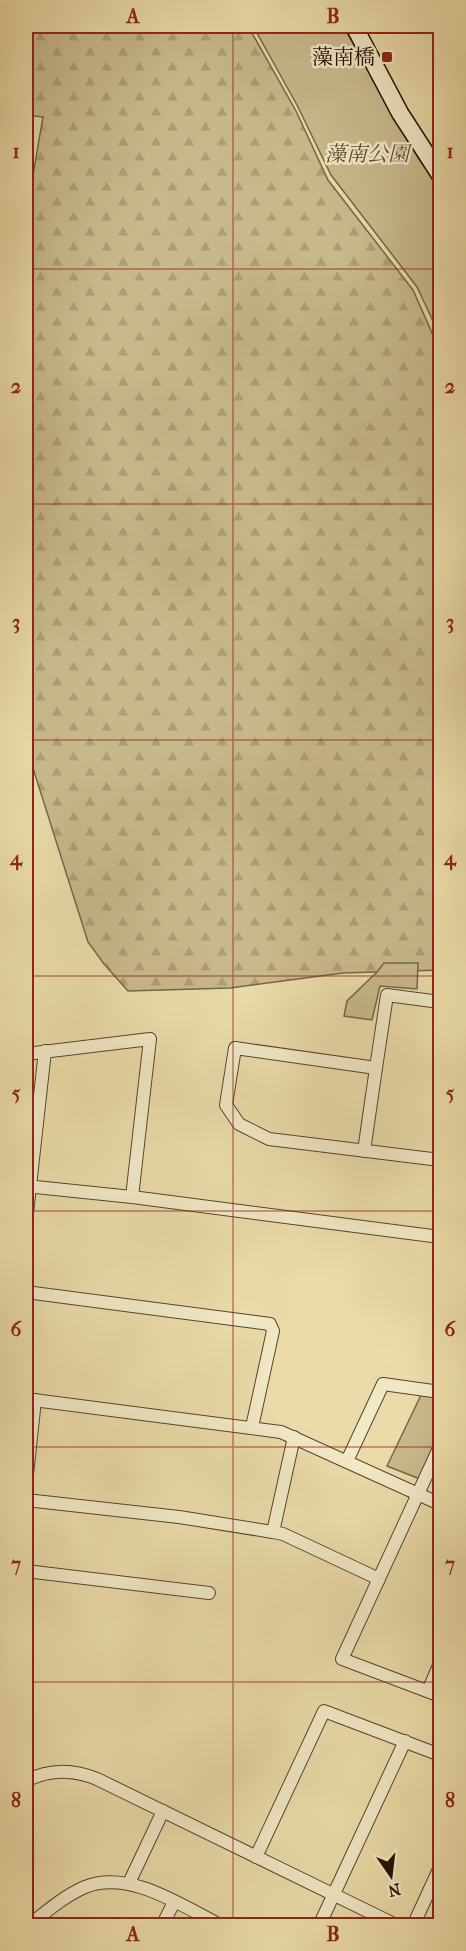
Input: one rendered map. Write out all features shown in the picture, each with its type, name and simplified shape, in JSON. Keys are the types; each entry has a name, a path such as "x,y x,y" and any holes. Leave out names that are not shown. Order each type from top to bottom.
{"street":[{"path":"354,26 399,113 441,175"},
{"path":"26,921 26,954"},
{"path":"364,1151 387,995 441,1002"},
{"path":"26,1054 150,1039 132,1197"},
{"path":"376,1068 235,1048 226,1105 238,1124 269,1139 441,1160"},
{"path":"26,1222 28,1186 45,1052"},
{"path":"28,1186 132,1197 441,1237"},
{"path":"26,1292 270,1324 273,1331 252,1427"},
{"path":"347,1461 383,1384 441,1392"},
{"path":"26,1484 30,1400 281,1432 441,1504"},
{"path":"273,1532 294,1437"},
{"path":"441,1446 342,1659 441,1696"},
{"path":"26,1500 179,1517 283,1534 380,1579"},
{"path":"26,1571 209,1593"},
{"path":"428,1691 441,1663"},
{"path":"256,1857 324,1711 441,1755"},
{"path":"319,1926 405,1741"},
{"path":"26,1781 59,1772 85,1774 398,1926"},
{"path":"129,1883 163,1811"},
{"path":"413,1926 441,1867"},
{"path":"28,1926 62,1900 87,1886 108,1882 129,1883 144,1887 222,1926"},
{"path":"162,1926 174,1902"}],"green space":[{"path":"26,26 248,26 296,111 328,180 413,290 440,351 440,970 343,973 230,988 128,991 88,942 26,746 26,216 43,117 26,115"},
{"name":"藻南公園","path":"253,26 343,26 419,159 440,187 440,336 417,287 331,175 297,105"},
{"path":"384,963 418,963 417,989 380,986 372,1020 344,1016 347,1001"},
{"path":"422,1393 440,1395 440,1444 420,1479 387,1466"}],"place":[{"name":"藻南橋","path":"387,57"}]}
